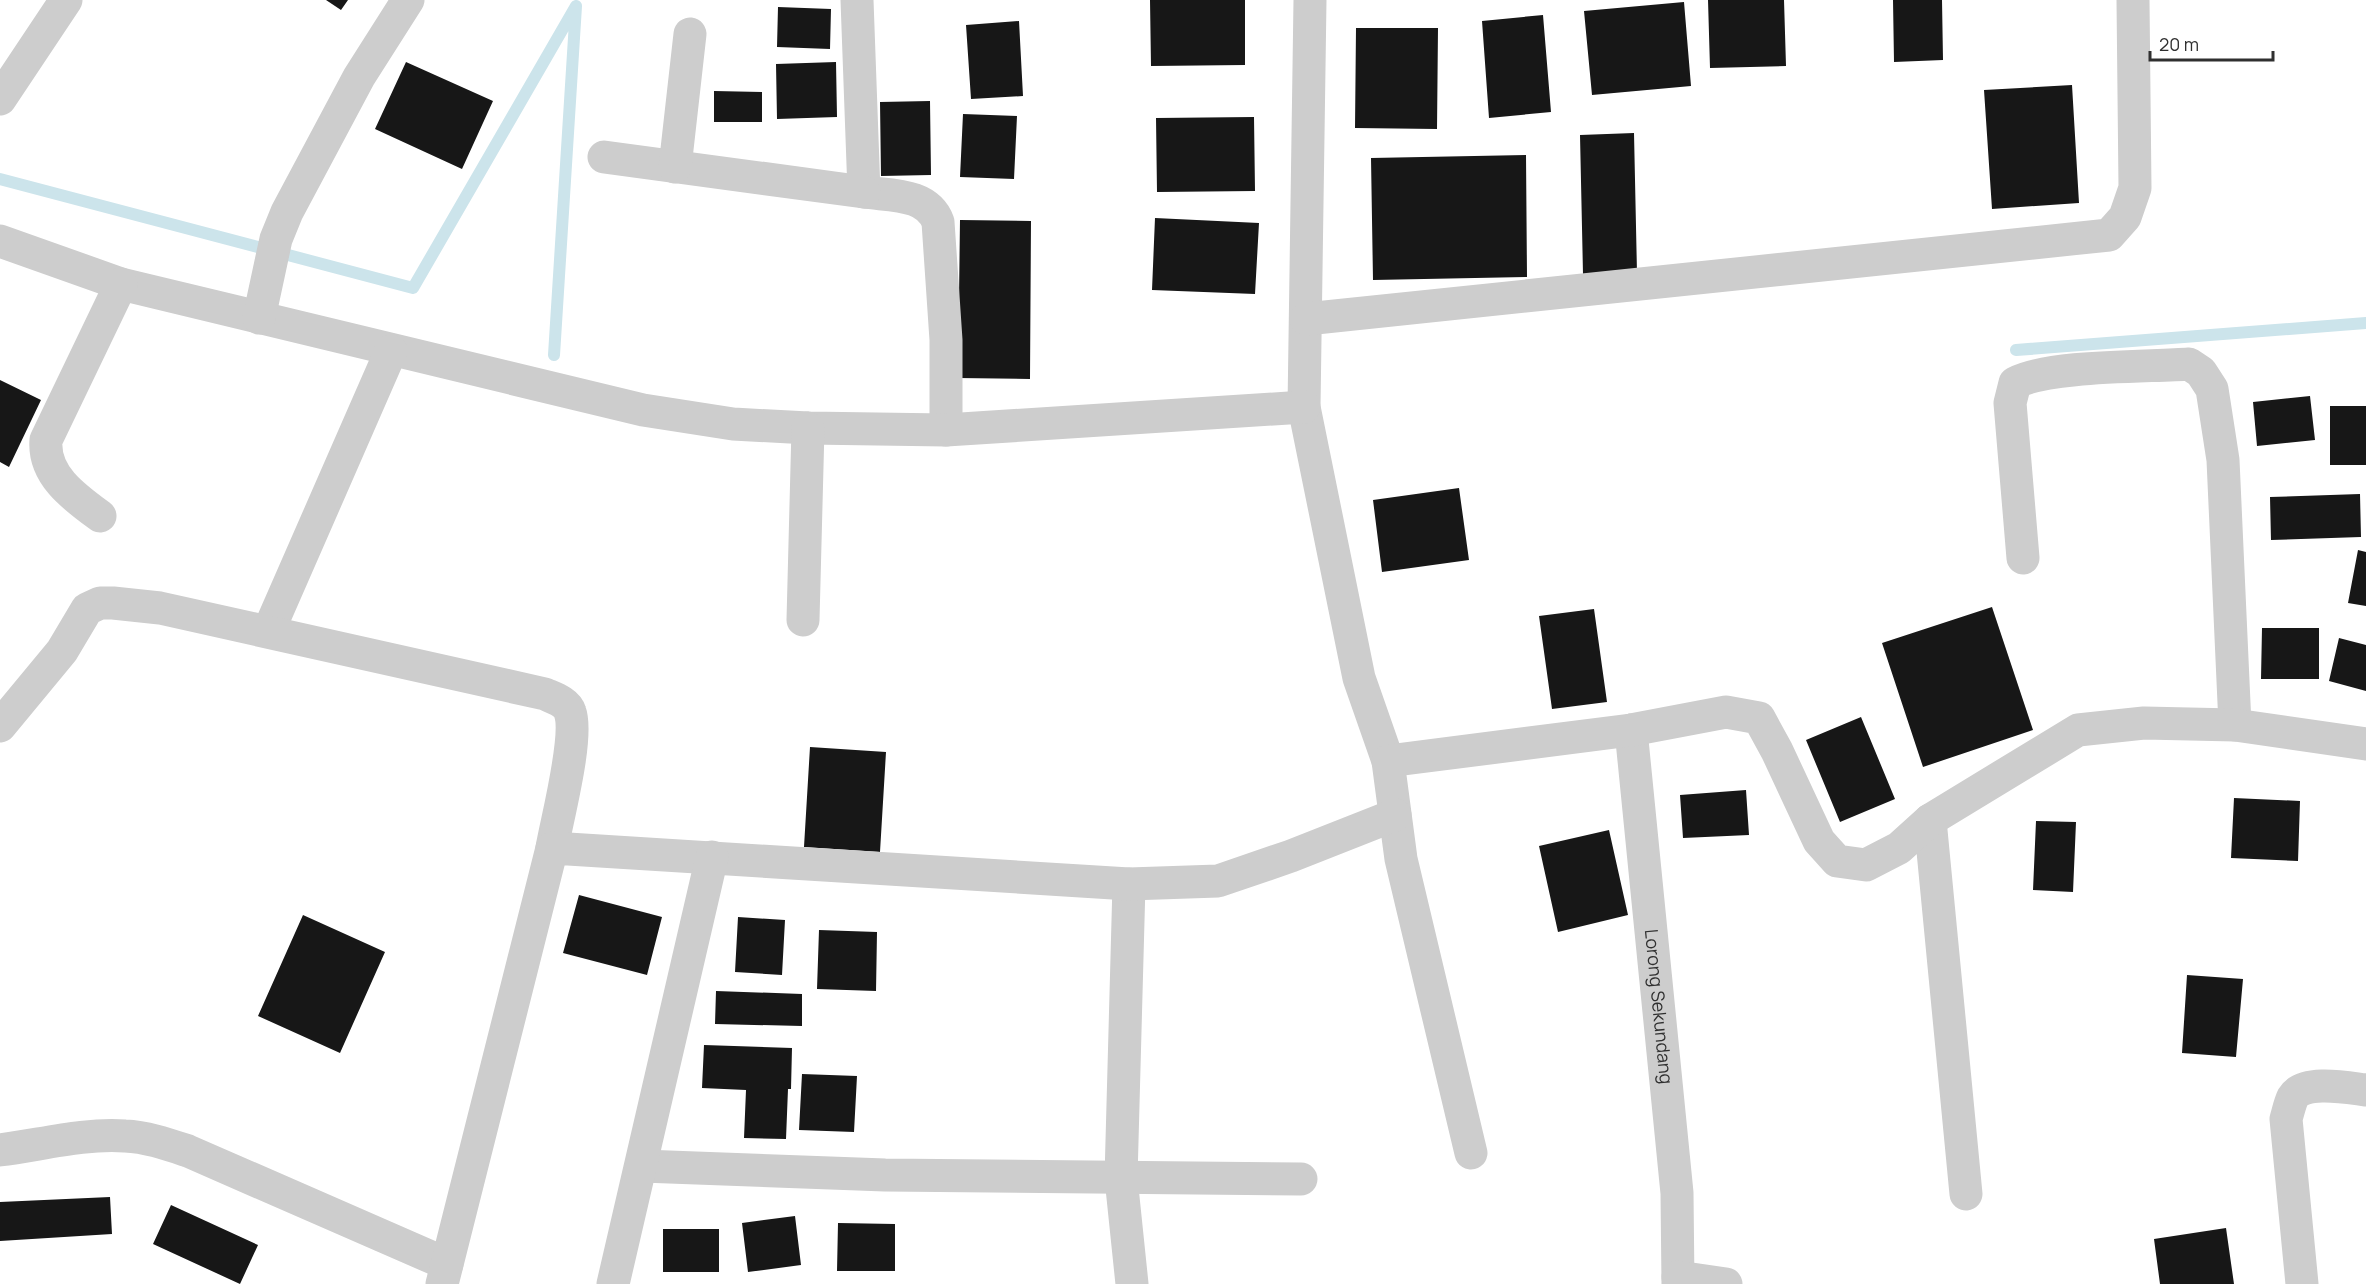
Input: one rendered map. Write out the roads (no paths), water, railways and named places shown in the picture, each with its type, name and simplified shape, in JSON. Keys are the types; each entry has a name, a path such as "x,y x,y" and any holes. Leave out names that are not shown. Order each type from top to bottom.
{"street":[{"path":"0,99 66,0"},
{"path":"259,318 276,239 287,212 359,77 408,0"},
{"path":"857,0 864,192"},
{"path":"1310,0 1304,407 1359,678 1388,761 1401,859 1471,1153"},
{"path":"1306,319 2109,235 2125,217 2135,188 2133,0"},
{"path":"675,167 690,34"},
{"path":"604,157 925,202 934,210 938,222 946,340 946,430"},
{"path":"0,241 121,284 643,410 733,424 808,428 946,430 1304,407"},
{"path":"100,516 75,498 52,472 45,453 46,440 121,284"},
{"path":"269,630 391,351"},
{"path":"2023,558 2010,403 2015,383 2029,375 2189,364 2201,372 2212,389 2223,460 2235,725"},
{"path":"803,620 808,428"},
{"path":"0,726 57,658 87,609 94,605 113,603 160,608 269,630 545,694 559,700 570,712 572,724 571,744 552,848 444,1274 188,1151 146,1138 93,1137 0,1150"},
{"path":"1388,761 1631,730 1726,712 1758,718 1777,752 1819,841 1837,861 1866,865 1899,848 1930,820 2078,730 2144,723 2235,725 2366,744"},
{"name":"Lorong Sekundang","path":"1631,730 1677,1193 1678,1280"},
{"path":"552,848 1129,884 1218,881 1291,856 1395,814"},
{"path":"1930,820 1966,1194"},
{"path":"613,1284 712,857"},
{"path":"1129,884 1121,1178 1132,1284"},
{"path":"2302,1284 2286,1119 2294,1096 2300,1090 2318,1086 2366,1090"},
{"path":"642,1166 885,1175 1301,1179"},
{"path":"1678,1280 1726,1284"}],"waterway":[{"path":"0,179 413,288 576,6 554,355"},
{"path":"2016,350 2366,323"}]}
